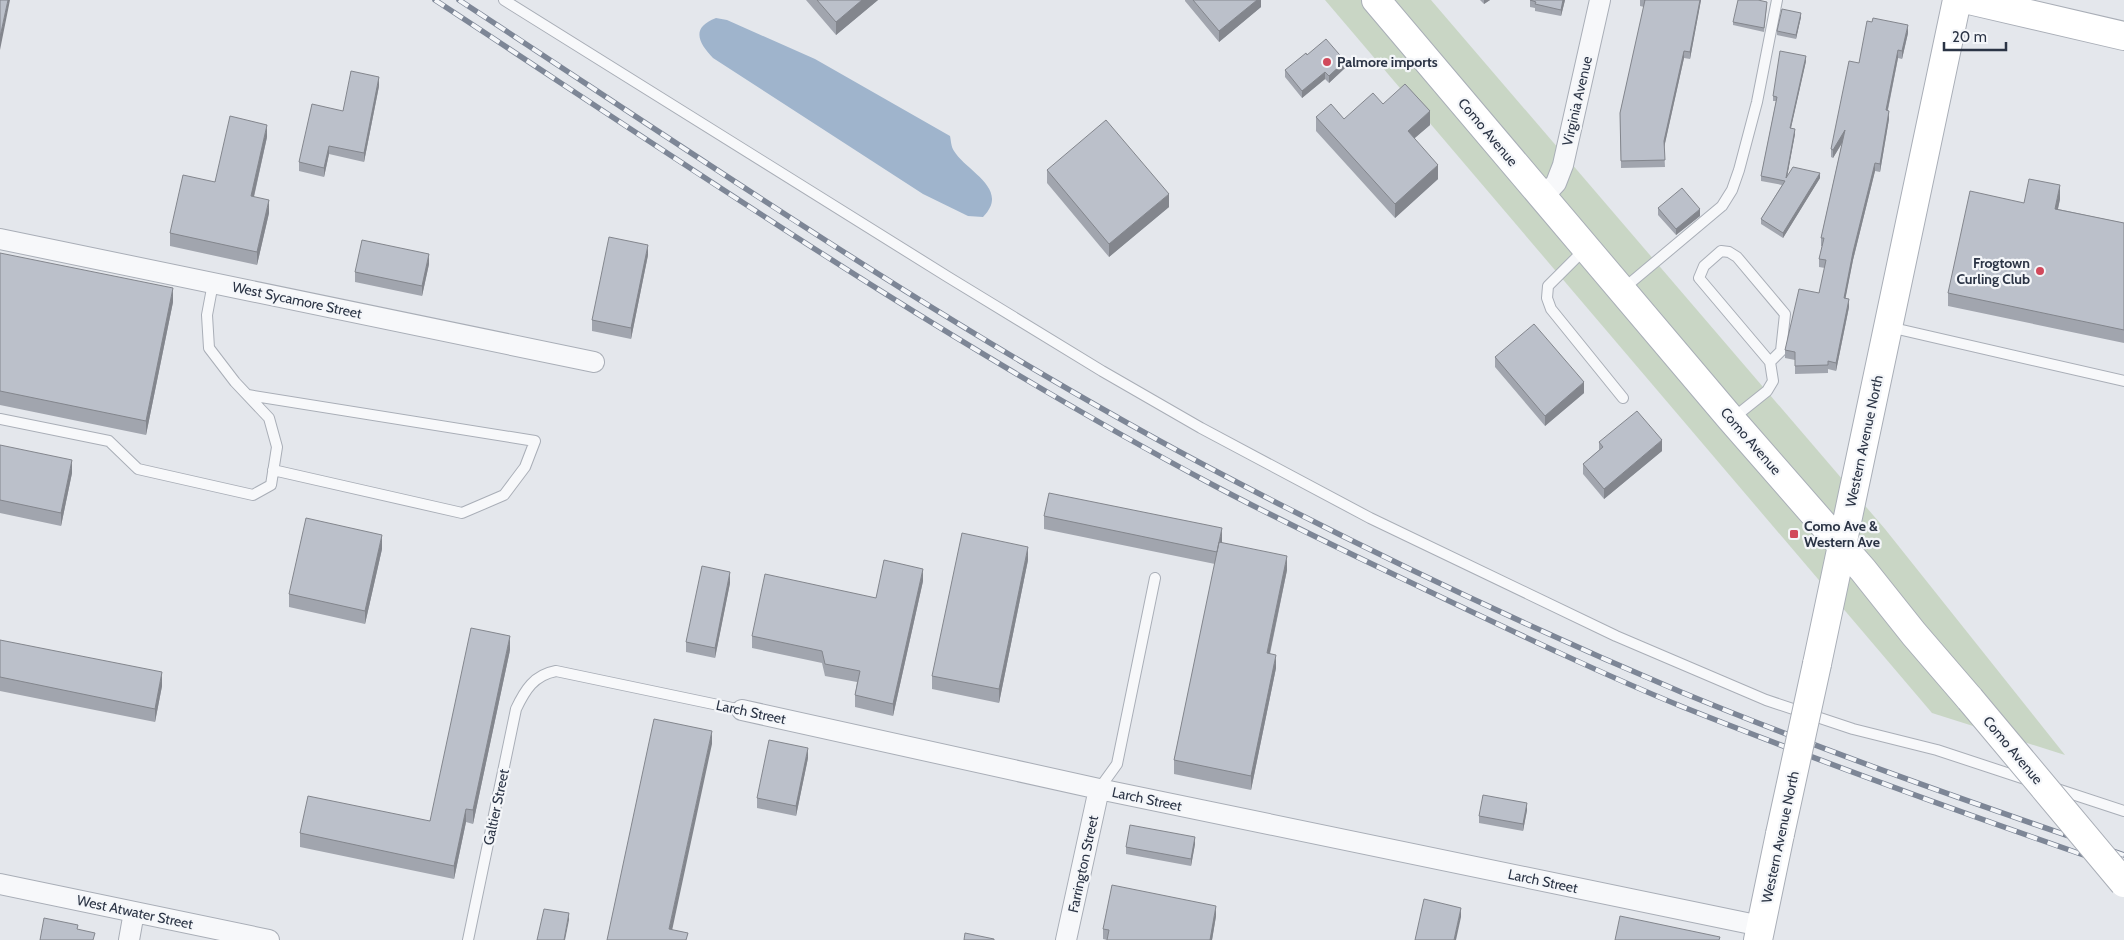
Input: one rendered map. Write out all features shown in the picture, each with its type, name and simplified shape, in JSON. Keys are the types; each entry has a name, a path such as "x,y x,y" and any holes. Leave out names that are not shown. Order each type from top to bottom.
{"main road":[{"name":"Como Avenue","path":"1376,0 1732,419 1842,545 1914,634 1970,698 2124,883"},
{"name":"Western Avenue North","path":"1759,933 1957,0"},
{"path":"1969,0 2124,36"}],"street":[{"name":"Virginia Avenue","path":"1543,197 1556,183 1563,166 1600,0"},
{"name":"West Sycamore Street","path":"0,239 594,362"},
{"name":"Larch Street","path":"742,710 1759,933"},
{"name":"Farrington Street","path":"1066,940 1099,789"},
{"name":"West Atwater Street","path":"0,884 269,940"},
{"path":"128,940 134,912"}],"lane":[{"path":"504,0 1102,371 1202,428 1370,518 1616,636 1766,700 1853,729 1937,750 2124,811"},
{"path":"1622,289 1722,206 1732,190 1757,102 1776,0"},
{"path":"1587,248 1548,286 1547,298 1551,310 1623,398"},
{"path":"1732,419 1767,391 1773,381 1770,362 1700,278 1704,266 1721,251 1729,252 1737,257 1785,314 1781,351 1770,362"},
{"path":"0,419 109,442 138,469 253,495 271,485 277,447 269,418 208,348 207,316 213,283"},
{"path":"1888,327 2124,381"},
{"path":"248,395 535,441 525,467 504,495 462,513 273,470"},
{"path":"1099,789 1117,764 1155,578"},
{"name":"Larch Street","path":"536,679 556,671 742,710"},
{"name":"Galtier Street","path":"468,940 516,709 523,694 536,679"}],"green space":[{"path":"1325,0 1431,0 1885,529 2065,755 1932,713"}],"water":[{"path":"716,18 727,20 815,59 950,136 954,151 989,189 992,198 990,207 983,217 968,216 923,194 713,58 701,41 700,31 703,26"}],"building":[{"path":"0,0 8,0 0,37"},
{"path":"817,0 862,0 836,22"},
{"path":"1193,0 1257,0 1219,31"},
{"path":"1530,0 1563,0 1561,10 1535,4 1536,2"},
{"path":"1645,0 1700,0 1690,52 1684,51 1664,141 1665,160 1621,161 1620,113"},
{"path":"1738,0 1767,2 1764,28 1733,22"},
{"path":"1782,9 1801,13 1796,35 1777,31"},
{"path":"1873,18 1908,25 1902,51 1898,50 1886,110 1889,111 1880,164 1875,163 1853,252 1844,298 1849,299 1836,363 1828,361 1828,365 1795,366 1795,352 1785,350 1799,289 1819,293 1826,260 1819,259 1824,238 1821,238 1845,130 1833,150 1831,149 1849,61 1859,63 1867,21 1872,22"},
{"path":"1326,39 1345,61 1329,76 1325,72 1302,91 1285,70"},
{"path":"1780,51 1806,56 1790,128 1795,129 1786,178 1793,167 1820,173 1783,233 1761,219 1785,181 1761,176 1777,97 1773,96"},
{"path":"351,71 379,77 364,153 329,146 324,168 299,162 312,104 343,111"},
{"path":"1405,84 1430,111 1408,131 1438,165 1395,204 1316,117 1331,104 1344,119 1373,93 1383,104"},
{"path":"230,116 267,125 251,196 269,200 257,252 170,233 183,175 215,182"},
{"path":"1106,120 1169,194 1109,244 1047,170"},
{"name":"Frogtown Curling Club","path":"2029,179 2060,185 2055,209 2124,223 2124,330 1948,293 1970,191 2024,203"},
{"path":"1682,188 1700,209 1676,229 1658,208"},
{"path":"609,237 648,245 631,328 592,320"},
{"path":"362,240 429,254 422,286 355,272"},
{"path":"0,253 173,288 146,421 0,391"},
{"path":"1534,324 1584,382 1545,416 1495,357"},
{"path":"1637,411 1662,440 1604,489 1583,464 1603,447 1599,442"},
{"path":"0,445 72,460 61,513 0,500"},
{"path":"1049,493 1222,528 1217,552 1044,516"},
{"path":"306,518 382,535 365,611 289,594"},
{"path":"962,533 1028,547 999,689 932,676"},
{"path":"1219,542 1287,556 1267,653 1276,655 1251,776 1174,760"},
{"path":"884,560 923,569 893,704 855,695 860,671 825,664 822,651 752,636 765,574 876,598"},
{"path":"702,566 730,572 715,648 686,642"},
{"path":"471,628 510,636 473,810 466,809 454,866 300,833 308,796 430,821"},
{"path":"0,640 162,672 155,709 0,677"},
{"path":"654,719 712,731 669,929 688,933 686,940 607,940"},
{"path":"769,740 808,748 796,806 757,798"},
{"path":"1483,795 1527,803 1523,824 1479,816"},
{"path":"1130,825 1195,837 1191,859 1126,847"},
{"path":"1112,885 1216,906 1210,940 1107,940 1109,930 1103,929"},
{"path":"1424,899 1461,908 1454,940 1415,940"},
{"path":"544,909 569,913 564,940 537,940"},
{"path":"1620,916 1720,937 1719,940 1615,940"},
{"path":"44,918 78,925 77,929 95,933 93,940 40,940"},
{"path":"965,933 994,939 994,940 964,940"}],"railway":[{"path":"435,0 819,252 1015,373 1114,431 1215,486 1487,619 1683,707 1958,811 2124,869"},
{"path":"459,0 743,187 934,309 1129,424 1284,507 1510,616 1681,692 1957,797 2124,855"}],"place":[{"name":"Palmore imports","path":"1327,62"},
{"name":"Frogtown Curling Club","path":"2040,271"},
{"name":"Como Ave & Western Ave","path":"1794,534"}]}
